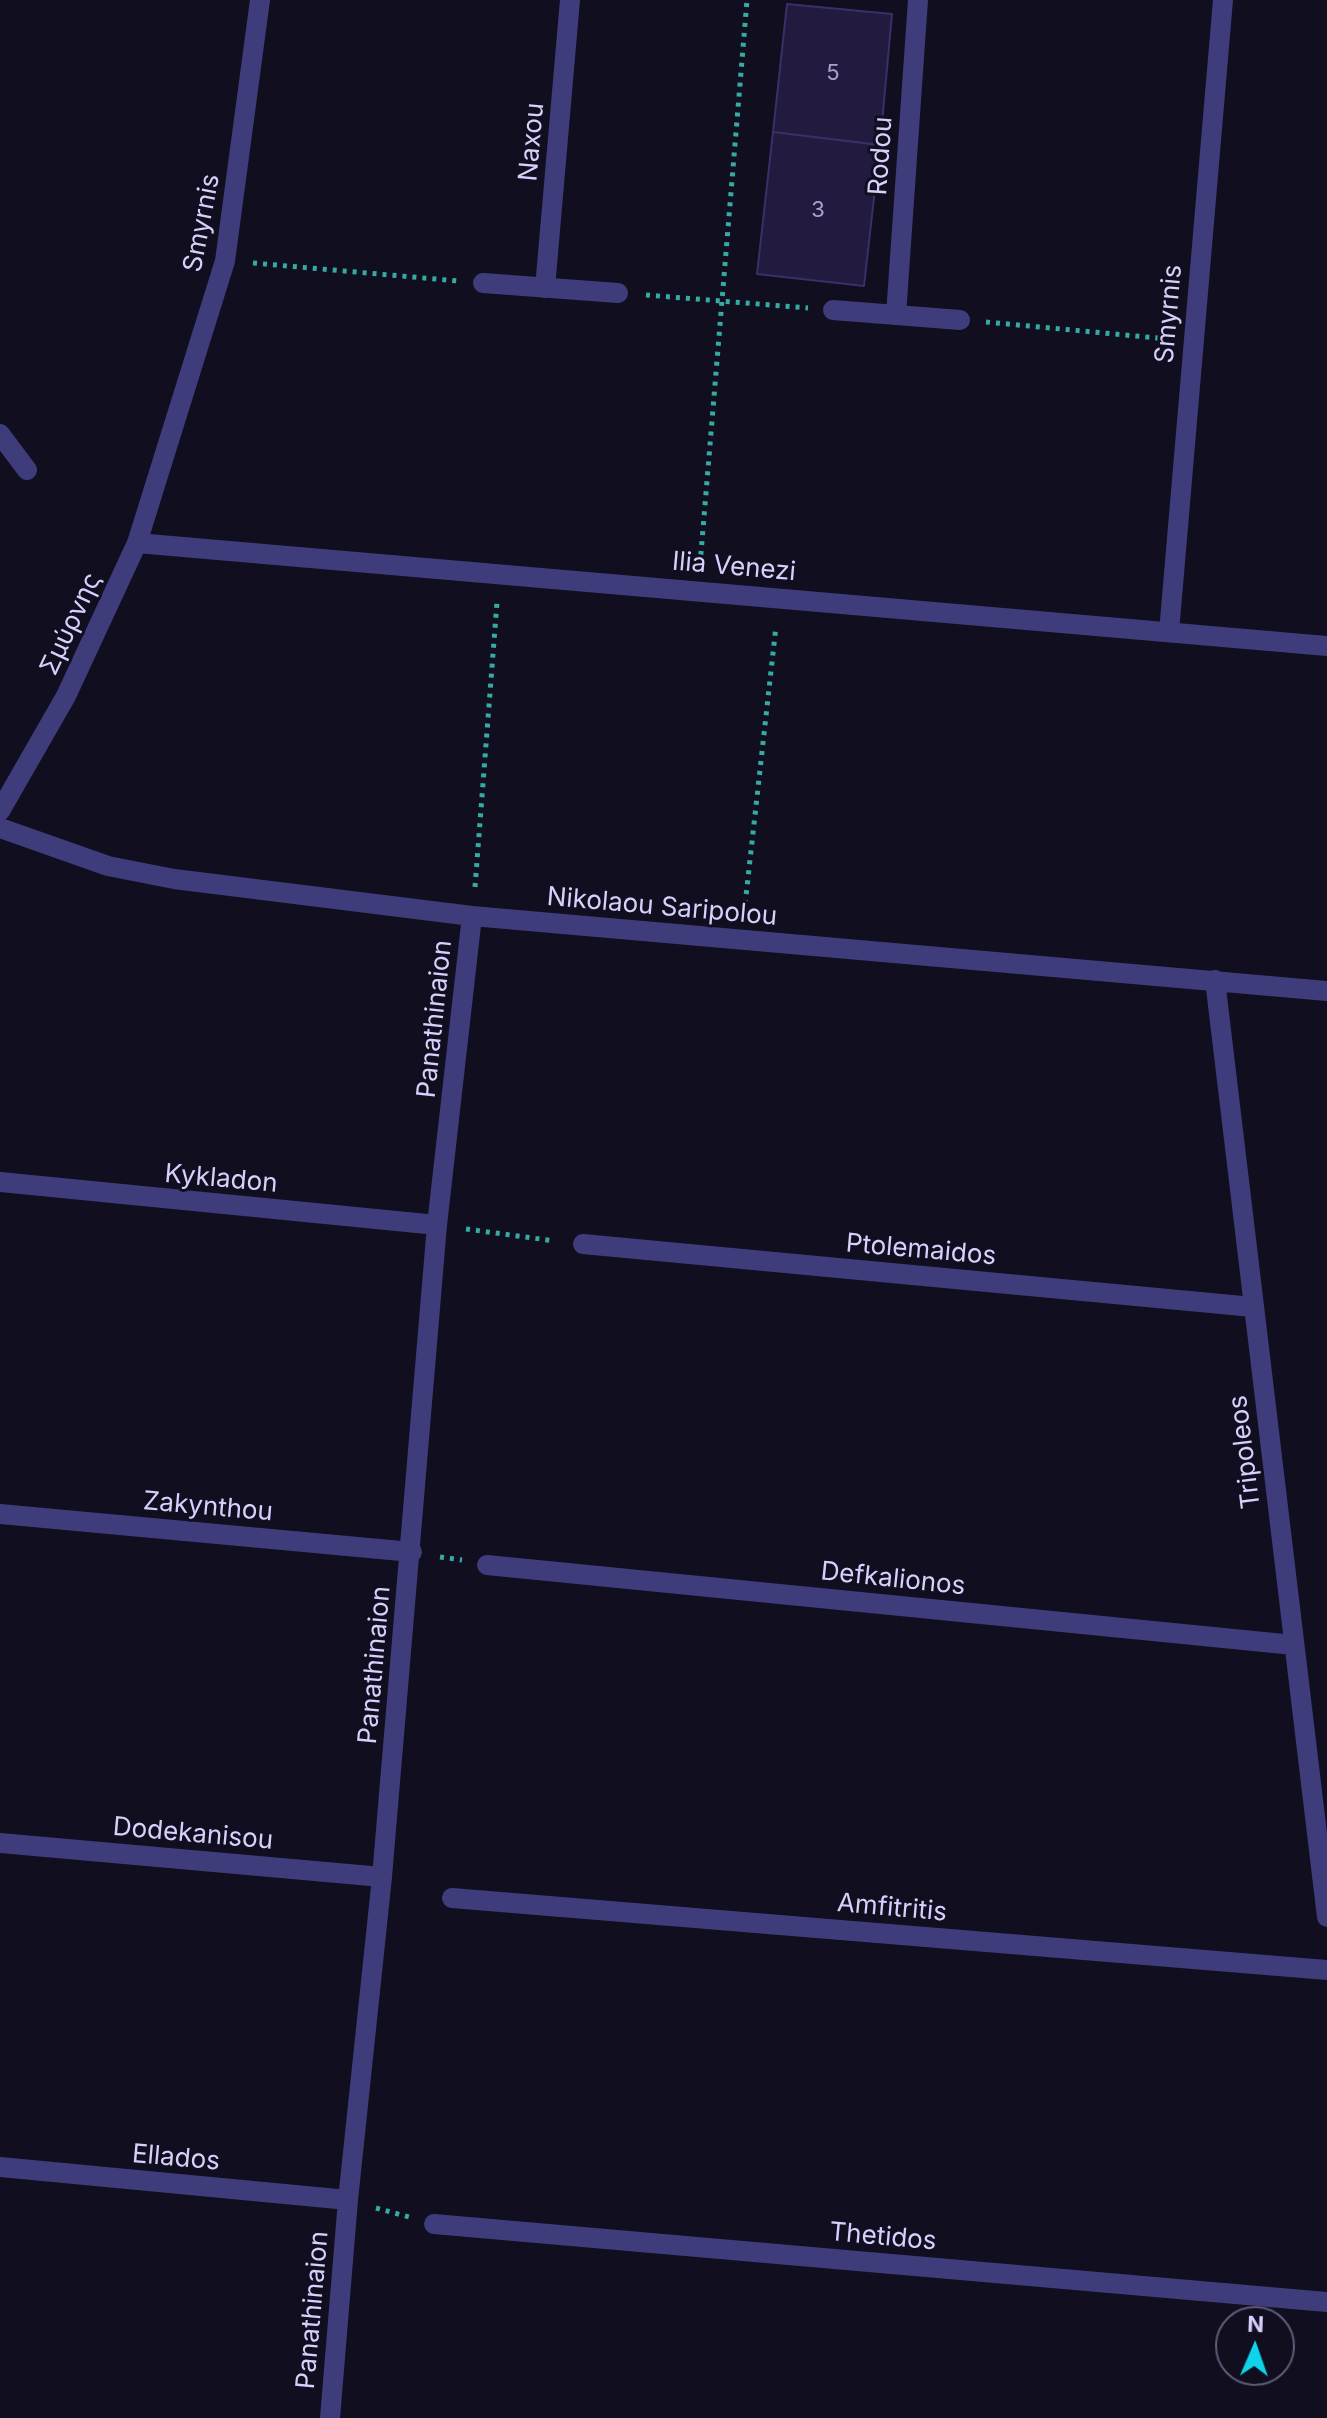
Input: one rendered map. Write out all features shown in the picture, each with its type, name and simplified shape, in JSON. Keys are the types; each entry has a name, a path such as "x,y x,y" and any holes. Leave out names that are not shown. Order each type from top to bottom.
{"street":[{"name":"Smyrnis","path":"137,543 225,261 260,0"},
{"name":"Naxou","path":"545,288 570,0"},
{"name":"Rodou","path":"896,315 918,0"},
{"name":"Smyrnis","path":"1169,632 1223,0"},
{"path":"483,283 618,293"},
{"path":"833,310 960,320"},
{"path":"0,434 27,470"},
{"name":"Ilia Venezi","path":"137,543 1327,646"},
{"name":"Σμύρνης","path":"0,811 66,696 137,543"},
{"name":"Nikolaou Saripolou","path":"0,828 70,855 121,869 472,916 1327,991"},
{"name":"Panathinaion","path":"330,2418 348,2200 412,1552 437,1225 472,916"},
{"name":"Tripoleos","path":"1215,980 1327,1917"},
{"name":"Kykladon","path":"0,1182 437,1225"},
{"name":"Ptolemaidos","path":"583,1244 1253,1307"},
{"name":"Zakynthou","path":"0,1514 412,1552"},
{"name":"Defkalionos","path":"487,1565 1294,1645"},
{"name":"Dodekanisou","path":"0,1843 382,1877"},
{"name":"Amfitritis","path":"452,1898 1327,1970"},
{"name":"Ellados","path":"0,2167 348,2200"},
{"name":"Thetidos","path":"434,2224 1327,2302"}],"path":[{"path":"698,590 747,0"},
{"path":"225,261 483,283"},
{"path":"618,293 833,310"},
{"path":"960,320 1193,341"},
{"path":"472,916 500,573"},
{"path":"742,940 780,597"},
{"path":"437,1225 583,1244"},
{"path":"412,1552 487,1565"},
{"path":"348,2200 434,2224"}],"building":[{"path":"787,4 892,14 880,145 773,132"},
{"path":"773,132 880,145 864,286 757,274"}]}
